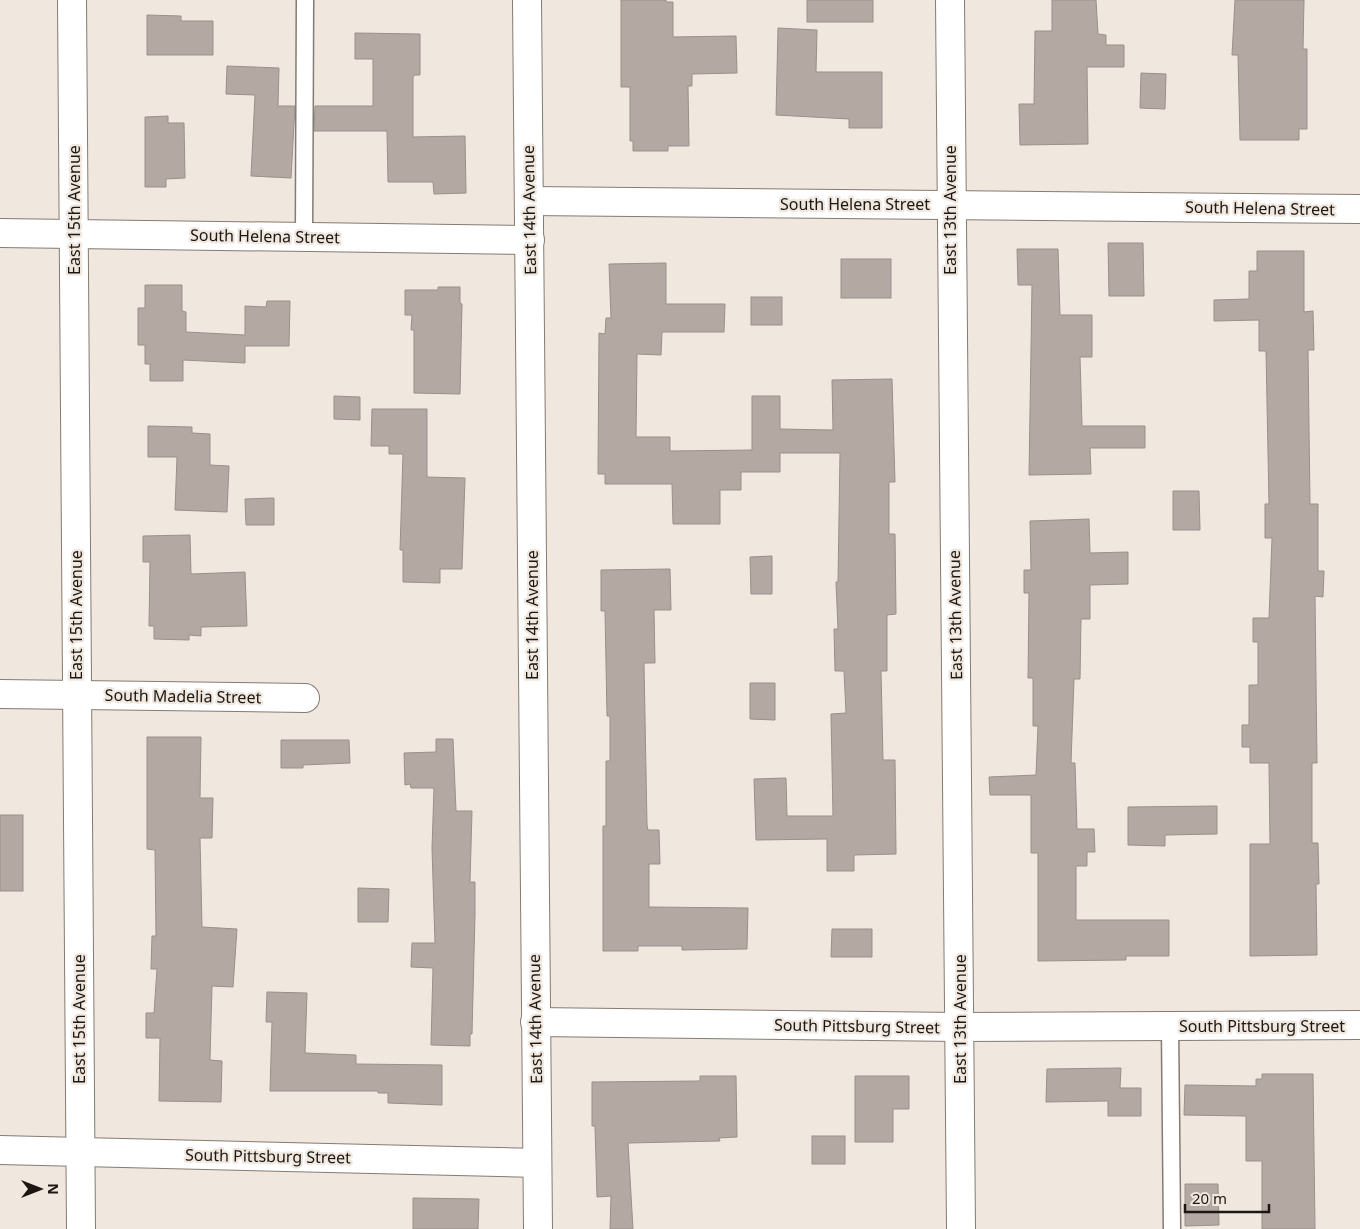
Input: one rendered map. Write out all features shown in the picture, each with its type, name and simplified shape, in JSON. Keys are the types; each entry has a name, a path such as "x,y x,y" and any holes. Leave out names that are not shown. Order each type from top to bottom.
{"street":[{"name":"East 15th Avenue","path":"72,0 81,1229"},
{"name":"East 14th Avenue","path":"528,0 538,1229"},
{"name":"East 13th Avenue","path":"950,0 950,204 961,1229"},
{"name":"South Helena Street","path":"529,201 1360,209"},
{"name":"South Helena Street","path":"0,233 530,240"},
{"name":"South Madelia Street","path":"0,694 305,698"},
{"name":"South Pittsburg Street","path":"535,1022 960,1027 1360,1025"},
{"name":"South Pittsburg Street","path":"0,1150 537,1163"}],"lane":[{"path":"304,236 305,0"},
{"path":"1170,1026 1172,1229"}],"building":[{"path":"621,0 666,0 666,2 673,2 673,37 736,36 737,73 692,74 692,86 688,86 689,146 668,146 668,151 633,151 633,141 630,141 630,87 621,87"},
{"path":"807,0 873,0 873,22 807,22"},
{"path":"1052,0 1096,0 1098,34 1106,35 1106,45 1124,45 1124,67 1087,67 1088,144 1020,145 1019,104 1034,104 1035,31 1052,31"},
{"path":"1235,0 1304,0 1303,49 1307,49 1307,129 1299,129 1299,140 1240,140 1238,55 1232,55"},
{"path":"147,15 181,16 181,21 213,21 213,55 147,55"},
{"path":"778,28 817,30 816,72 882,72 882,128 849,128 849,119 776,115"},
{"path":"355,33 420,34 420,75 413,77 413,137 465,136 466,193 434,194 433,182 388,182 387,131 314,131 315,106 373,106 373,59 355,59"},
{"path":"227,66 279,68 278,106 295,106 291,178 251,176 255,95 226,94"},
{"path":"1141,73 1166,74 1165,109 1140,108"},
{"path":"168,116 168,123 184,123 185,178 166,179 166,187 145,187 145,117"},
{"path":"1108,243 1143,243 1144,296 1109,296"},
{"path":"1017,249 1058,249 1060,315 1092,315 1092,357 1080,357 1082,426 1145,426 1145,448 1090,448 1091,474 1029,475 1032,285 1018,285"},
{"path":"1257,251 1304,251 1304,312 1313,311 1314,350 1308,350 1310,504 1318,504 1318,571 1324,571 1323,597 1315,596 1317,763 1312,763 1312,843 1318,843 1319,884 1316,884 1317,955 1250,956 1250,844 1270,844 1269,763 1250,763 1250,747 1242,747 1242,725 1249,725 1249,685 1258,685 1258,642 1253,642 1253,618 1269,618 1272,538 1265,538 1265,504 1269,504 1266,351 1259,351 1259,320 1214,321 1214,300 1249,299 1249,271 1257,271"},
{"path":"841,259 891,259 891,298 841,298"},
{"path":"666,263 666,304 725,304 724,332 662,332 661,355 637,354 636,437 670,437 670,451 752,450 752,396 780,396 780,429 833,430 832,380 892,379 895,482 889,482 889,534 895,534 896,614 887,615 887,671 881,671 883,760 895,760 896,854 854,855 854,871 827,871 827,839 756,840 754,779 786,778 787,816 833,816 831,714 846,713 844,671 835,671 834,629 838,629 836,582 838,582 840,453 780,453 780,472 741,472 741,490 720,490 720,524 673,524 672,484 605,484 605,474 598,474 599,333 605,334 606,318 611,318 609,264"},
{"path":"145,285 182,285 182,311 186,312 186,332 245,335 245,306 266,307 267,301 290,301 289,346 245,346 245,363 183,360 183,381 150,381 150,364 145,364 145,345 138,345 138,308 145,308"},
{"path":"438,287 460,287 460,303 462,304 460,394 414,393 414,330 411,330 412,315 405,315 405,290 438,290"},
{"path":"751,297 782,297 782,325 751,325"},
{"path":"334,396 360,397 360,420 334,419"},
{"path":"372,409 427,409 427,477 465,478 462,569 440,569 440,583 403,582 403,550 400,550 403,454 389,454 389,446 371,446"},
{"path":"148,426 192,427 192,433 210,434 210,465 229,466 227,512 175,510 177,457 148,457"},
{"path":"1173,491 1199,491 1200,530 1173,530"},
{"path":"274,498 274,525 246,525 245,499"},
{"path":"1089,519 1090,553 1128,552 1128,584 1090,585 1090,619 1081,619 1080,679 1074,679 1071,763 1075,763 1077,829 1094,829 1095,852 1087,852 1087,866 1076,866 1076,920 1169,920 1169,956 1126,956 1126,960 1038,961 1038,853 1031,853 1031,795 990,795 989,777 1036,775 1038,726 1033,726 1033,678 1028,678 1029,593 1024,593 1024,570 1031,570 1030,521"},
{"path":"190,535 191,574 245,572 247,626 201,627 201,636 189,635 189,640 154,639 154,626 149,626 150,562 143,562 143,536"},
{"path":"772,556 772,594 751,594 750,557"},
{"path":"670,569 671,610 654,610 655,663 644,663 647,825 648,830 659,830 660,864 649,864 649,907 748,908 747,949 682,950 682,946 638,946 638,951 603,951 603,826 606,826 606,761 610,761 610,716 607,716 605,611 601,611 601,570"},
{"path":"750,683 775,683 775,720 750,719"},
{"path":"147,737 201,737 200,798 213,798 212,838 200,838 202,927 237,929 233,987 212,986 210,1060 222,1061 221,1102 159,1101 160,1038 146,1038 146,1013 154,1013 157,969 151,969 152,936 156,936 155,850 147,849"},
{"path":"436,739 453,739 456,811 472,811 470,882 475,882 475,914 472,1034 470,1034 470,1046 431,1045 433,968 411,967 412,943 435,943 432,848 434,788 411,788 410,784 405,785 404,753 436,752"},
{"path":"281,740 349,740 350,763 303,765 303,768 281,768"},
{"path":"1217,806 1217,834 1165,835 1165,846 1128,845 1128,807"},
{"path":"0,815 23,815 23,891 0,891"},
{"path":"358,888 389,889 388,922 358,922"},
{"path":"832,929 872,929 872,957 831,957"},
{"path":"267,992 307,993 305,1053 356,1055 356,1064 442,1065 442,1105 388,1103 388,1093 378,1093 378,1091 270,1091 272,1022 266,1022"},
{"path":"1121,1068 1120,1088 1141,1088 1141,1116 1108,1116 1108,1101 1046,1102 1047,1069"},
{"path":"1262,1074 1313,1074 1315,1229 1262,1229 1262,1161 1246,1161 1246,1116 1184,1115 1185,1085 1256,1086 1256,1079 1262,1079"},
{"path":"700,1076 736,1076 737,1137 719,1138 720,1141 628,1143 633,1229 610,1229 611,1196 597,1197 595,1126 592,1126 592,1082 700,1081"},
{"path":"855,1076 909,1076 909,1109 893,1109 893,1142 855,1142"},
{"path":"812,1136 845,1136 845,1164 812,1164"},
{"path":"1185,1184 1218,1184 1219,1225 1185,1226"},
{"path":"413,1198 479,1199 478,1229 413,1229"}]}
